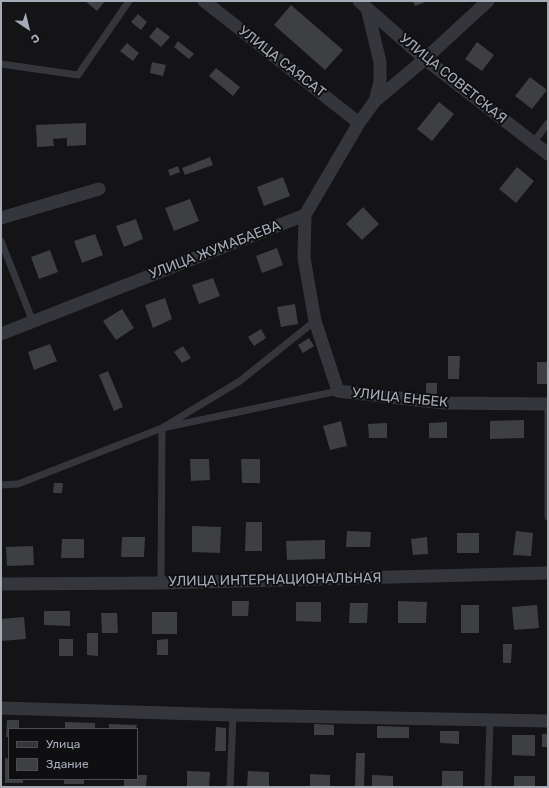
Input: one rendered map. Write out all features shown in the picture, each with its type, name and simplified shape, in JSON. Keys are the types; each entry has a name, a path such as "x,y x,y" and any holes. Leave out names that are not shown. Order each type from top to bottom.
{"street":[{"name":"УЛИЦА САЯСАТ","path":"204,1 359,123"},
{"path":"305,215 359,123 376,100 425,59 488,1"},
{"path":"363,4 380,62 380,82 376,100"},
{"name":"УЛИЦА СОВЕТСКАЯ","path":"363,4 425,59 548,154"},
{"path":"1,218 99,189"},
{"name":"УЛИЦА ЖУМАБАЕВА","path":"1,334 305,215"},
{"name":"УЛИЦА ЕНБЕК","path":"305,215 304,258 315,322 338,391 444,403 548,404"},
{"name":"УЛИЦА ИНТЕРНАЦИОНАЛЬНАЯ","path":"1,584 161,583 548,573"},
{"path":"1,708 233,715 548,721"}],"lane":[{"path":"1,64 78,76 129,1"},
{"path":"533,143 548,123"},
{"path":"1,242 33,322"},
{"path":"162,428 240,381 315,322"},
{"path":"1,485 18,484 162,428 338,391"},
{"path":"548,404 548,517"},
{"path":"161,583 162,428"},
{"path":"230,787 233,715"},
{"path":"488,787 490,721"}],"building":[{"path":"85,1 105,1 97,11"},
{"path":"413,1 428,1 415,6"},
{"path":"291,5 343,50 325,70 274,25"},
{"path":"138,14 147,22 141,30 131,22"},
{"path":"157,27 170,37 161,47 149,37"},
{"path":"178,41 194,54 189,59 174,47"},
{"path":"477,42 494,55 482,71 465,59"},
{"path":"127,43 139,53 133,61 120,51"},
{"path":"152,62 166,65 163,76 150,73"},
{"path":"216,68 240,87 233,96 209,76"},
{"path":"530,77 547,90 532,109 515,96"},
{"path":"439,102 454,114 432,141 417,129"},
{"path":"86,123 86,145 67,146 67,138 53,139 54,146 37,147 36,125"},
{"path":"210,157 213,165 185,175 182,168"},
{"path":"178,166 180,172 170,176 168,170"},
{"path":"517,167 534,181 516,203 499,189"},
{"path":"283,177 290,196 264,206 257,187"},
{"path":"190,199 199,221 174,231 165,208"},
{"path":"363,207 379,224 362,240 346,224"},
{"path":"136,219 143,239 124,247 116,226"},
{"path":"95,234 103,255 82,263 74,241"},
{"path":"277,248 283,265 262,273 256,256"},
{"path":"50,250 58,272 39,279 31,257"},
{"path":"213,278 220,296 199,304 192,285"},
{"path":"165,298 172,319 153,328 145,305"},
{"path":"295,304 298,324 281,327 277,307"},
{"path":"122,309 134,328 116,340 103,321"},
{"path":"261,329 266,338 254,346 248,337"},
{"path":"309,338 314,346 303,353 298,345"},
{"path":"50,344 57,361 34,370 28,352"},
{"path":"183,346 191,358 182,363 174,352"},
{"path":"448,356 460,356 459,379 448,379"},
{"path":"537,362 548,362 548,384 537,384"},
{"path":"108,371 123,407 114,411 99,375"},
{"path":"426,383 437,383 437,394 426,394"},
{"path":"524,420 524,438 490,439 490,421"},
{"path":"341,421 347,446 330,450 323,426"},
{"path":"447,422 447,438 429,438 429,423"},
{"path":"387,423 387,438 369,438 368,424"},
{"path":"190,459 209,459 210,480 191,481"},
{"path":"241,459 260,459 260,483 242,483"},
{"path":"54,483 63,483 62,493 53,493"},
{"path":"246,522 262,522 262,551 245,551"},
{"path":"192,526 221,527 220,553 192,552"},
{"path":"347,531 371,532 370,547 346,547"},
{"path":"516,531 533,533 531,556 513,555"},
{"path":"457,533 479,533 479,553 457,553"},
{"path":"122,537 145,537 144,557 121,557"},
{"path":"427,537 428,554 413,555 411,539"},
{"path":"62,539 84,539 84,558 61,558"},
{"path":"325,540 325,559 287,560 286,541"},
{"path":"33,546 34,565 7,566 6,547"},
{"path":"232,601 249,601 248,616 232,616"},
{"path":"398,601 427,602 426,623 398,623"},
{"path":"296,602 321,602 321,622 296,621"},
{"path":"350,603 368,603 367,623 349,623"},
{"path":"461,605 479,605 479,633 461,633"},
{"path":"537,605 539,628 514,630 512,607"},
{"path":"44,611 70,611 70,626 44,625"},
{"path":"152,612 177,612 177,634 152,634"},
{"path":"101,613 117,613 118,633 102,633"},
{"path":"24,617 26,639 1,641 1,619"},
{"path":"87,633 98,633 98,656 87,655"},
{"path":"59,639 73,639 73,656 59,656"},
{"path":"168,639 168,655 157,655 157,640"},
{"path":"503,644 512,644 511,663 503,663"},
{"path":"7,720 19,720 19,728 8,728 8,737 6,737"},
{"path":"65,722 95,723 95,728 65,728"},
{"path":"109,724 137,725 136,728 109,728"},
{"path":"314,724 334,725 334,735 314,735"},
{"path":"377,726 409,727 409,738 377,738"},
{"path":"216,727 226,728 226,751 215,751"},
{"path":"440,731 459,731 459,744 440,743"},
{"path":"542,734 548,734 548,747 542,747"},
{"path":"512,735 535,735 535,756 512,755"},
{"path":"356,753 365,753 364,787 355,787"},
{"path":"5,758 8,759 8,780 23,780 23,783 5,783"},
{"path":"187,771 210,772 209,787 187,787"},
{"path":"248,771 269,772 269,787 247,787"},
{"path":"442,771 463,771 463,787 442,787"},
{"path":"310,774 330,775 330,787 310,787"},
{"path":"138,775 147,775 146,787 124,787 124,780 138,780"},
{"path":"372,775 393,776 393,787 372,787"},
{"path":"514,776 535,776 535,787 514,787"},
{"path":"64,780 84,780 84,784 64,784"}]}
